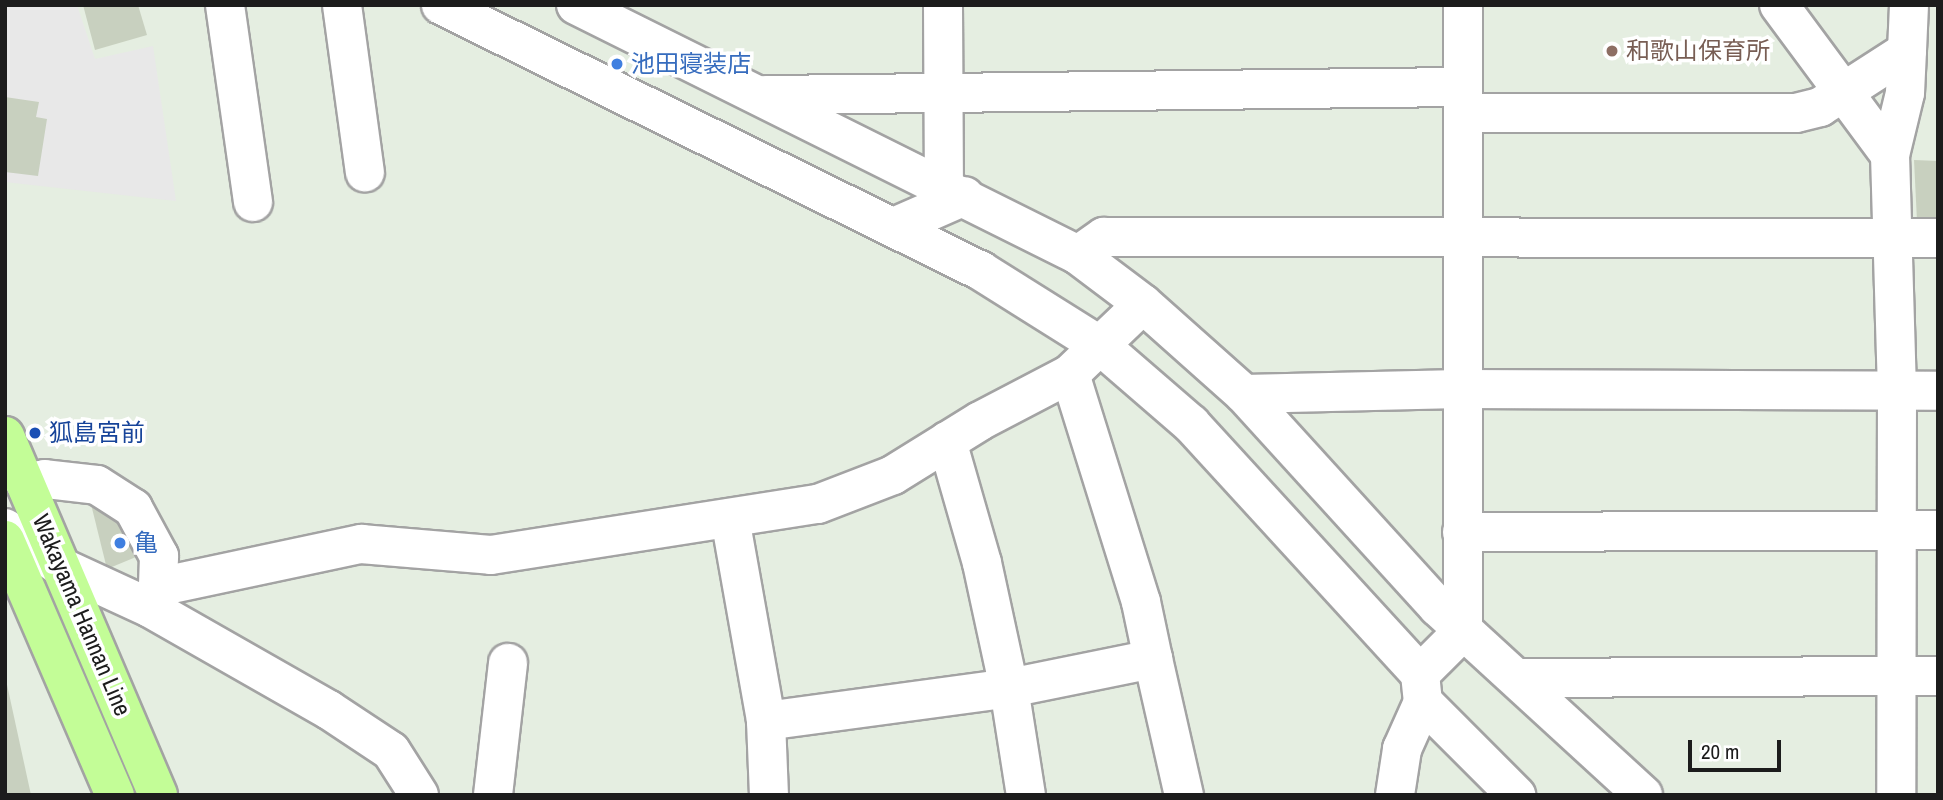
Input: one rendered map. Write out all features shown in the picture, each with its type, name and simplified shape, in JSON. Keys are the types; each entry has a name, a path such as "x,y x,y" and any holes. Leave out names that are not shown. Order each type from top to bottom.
{"main road":[{"name":"Wakayama Hannan Line","path":"5,436 158,795"},
{"name":"Wakayama Hannan Line","path":"5,540 115,795"}],"street":[{"path":"225,5 253,202"},
{"path":"342,5 365,172"},
{"path":"440,5 981,271 1102,347 1191,424 1516,795"},
{"path":"576,5 764,95 1078,255 1143,304 1244,394 1463,631 1643,795"},
{"path":"943,5 943,91 954,190"},
{"path":"1395,795 1402,749 1421,688 1463,631 1460,388 1464,5"},
{"path":"1779,5 1891,155"},
{"path":"1895,795 1898,676 1898,391 1891,155 1922,93 1907,51 1909,5"},
{"path":"764,95 943,91 1463,100 1796,113 1820,107 1907,51"},
{"path":"894,227 954,190"},
{"path":"1078,255 1104,237 1938,238"},
{"path":"154,598 361,544 491,555 818,504 893,474 947,441 1070,374 1102,347 1143,304"},
{"path":"1070,374 1141,602 1184,795"},
{"path":"1244,394 1460,388 1938,391"},
{"path":"947,441 982,562 1009,688 1026,795"},
{"path":"25,483 45,479 97,485 133,508 159,556 154,598"},
{"path":"730,519 766,721 769,795"},
{"path":"5,528 61,567 154,598 330,710 391,751 419,795"},
{"path":"1462,532 1938,530"},
{"path":"766,721 1009,688 1153,659"},
{"path":"493,795 508,663"},
{"path":"1517,678 1938,676"}],"shaded area":[{"path":"5,5 77,5 95,59 153,46 176,201 5,182"}],"building":[{"path":"83,5 138,5 147,35 95,50"},
{"path":"5,97 39,102 36,117 47,119 38,176 5,172"},
{"path":"1914,160 1938,161 1938,220 1917,221"},
{"name":"亀","path":"90,500 119,520 148,552 107,569"},
{"path":"6,680 31,795 5,795"}],"place":[{"name":"和歌山保育所","path":"1612,51"},
{"name":"池田寝装店","path":"617,64"},
{"name":"狐島宮前","path":"35,433"},
{"name":"亀","path":"120,543"}]}
